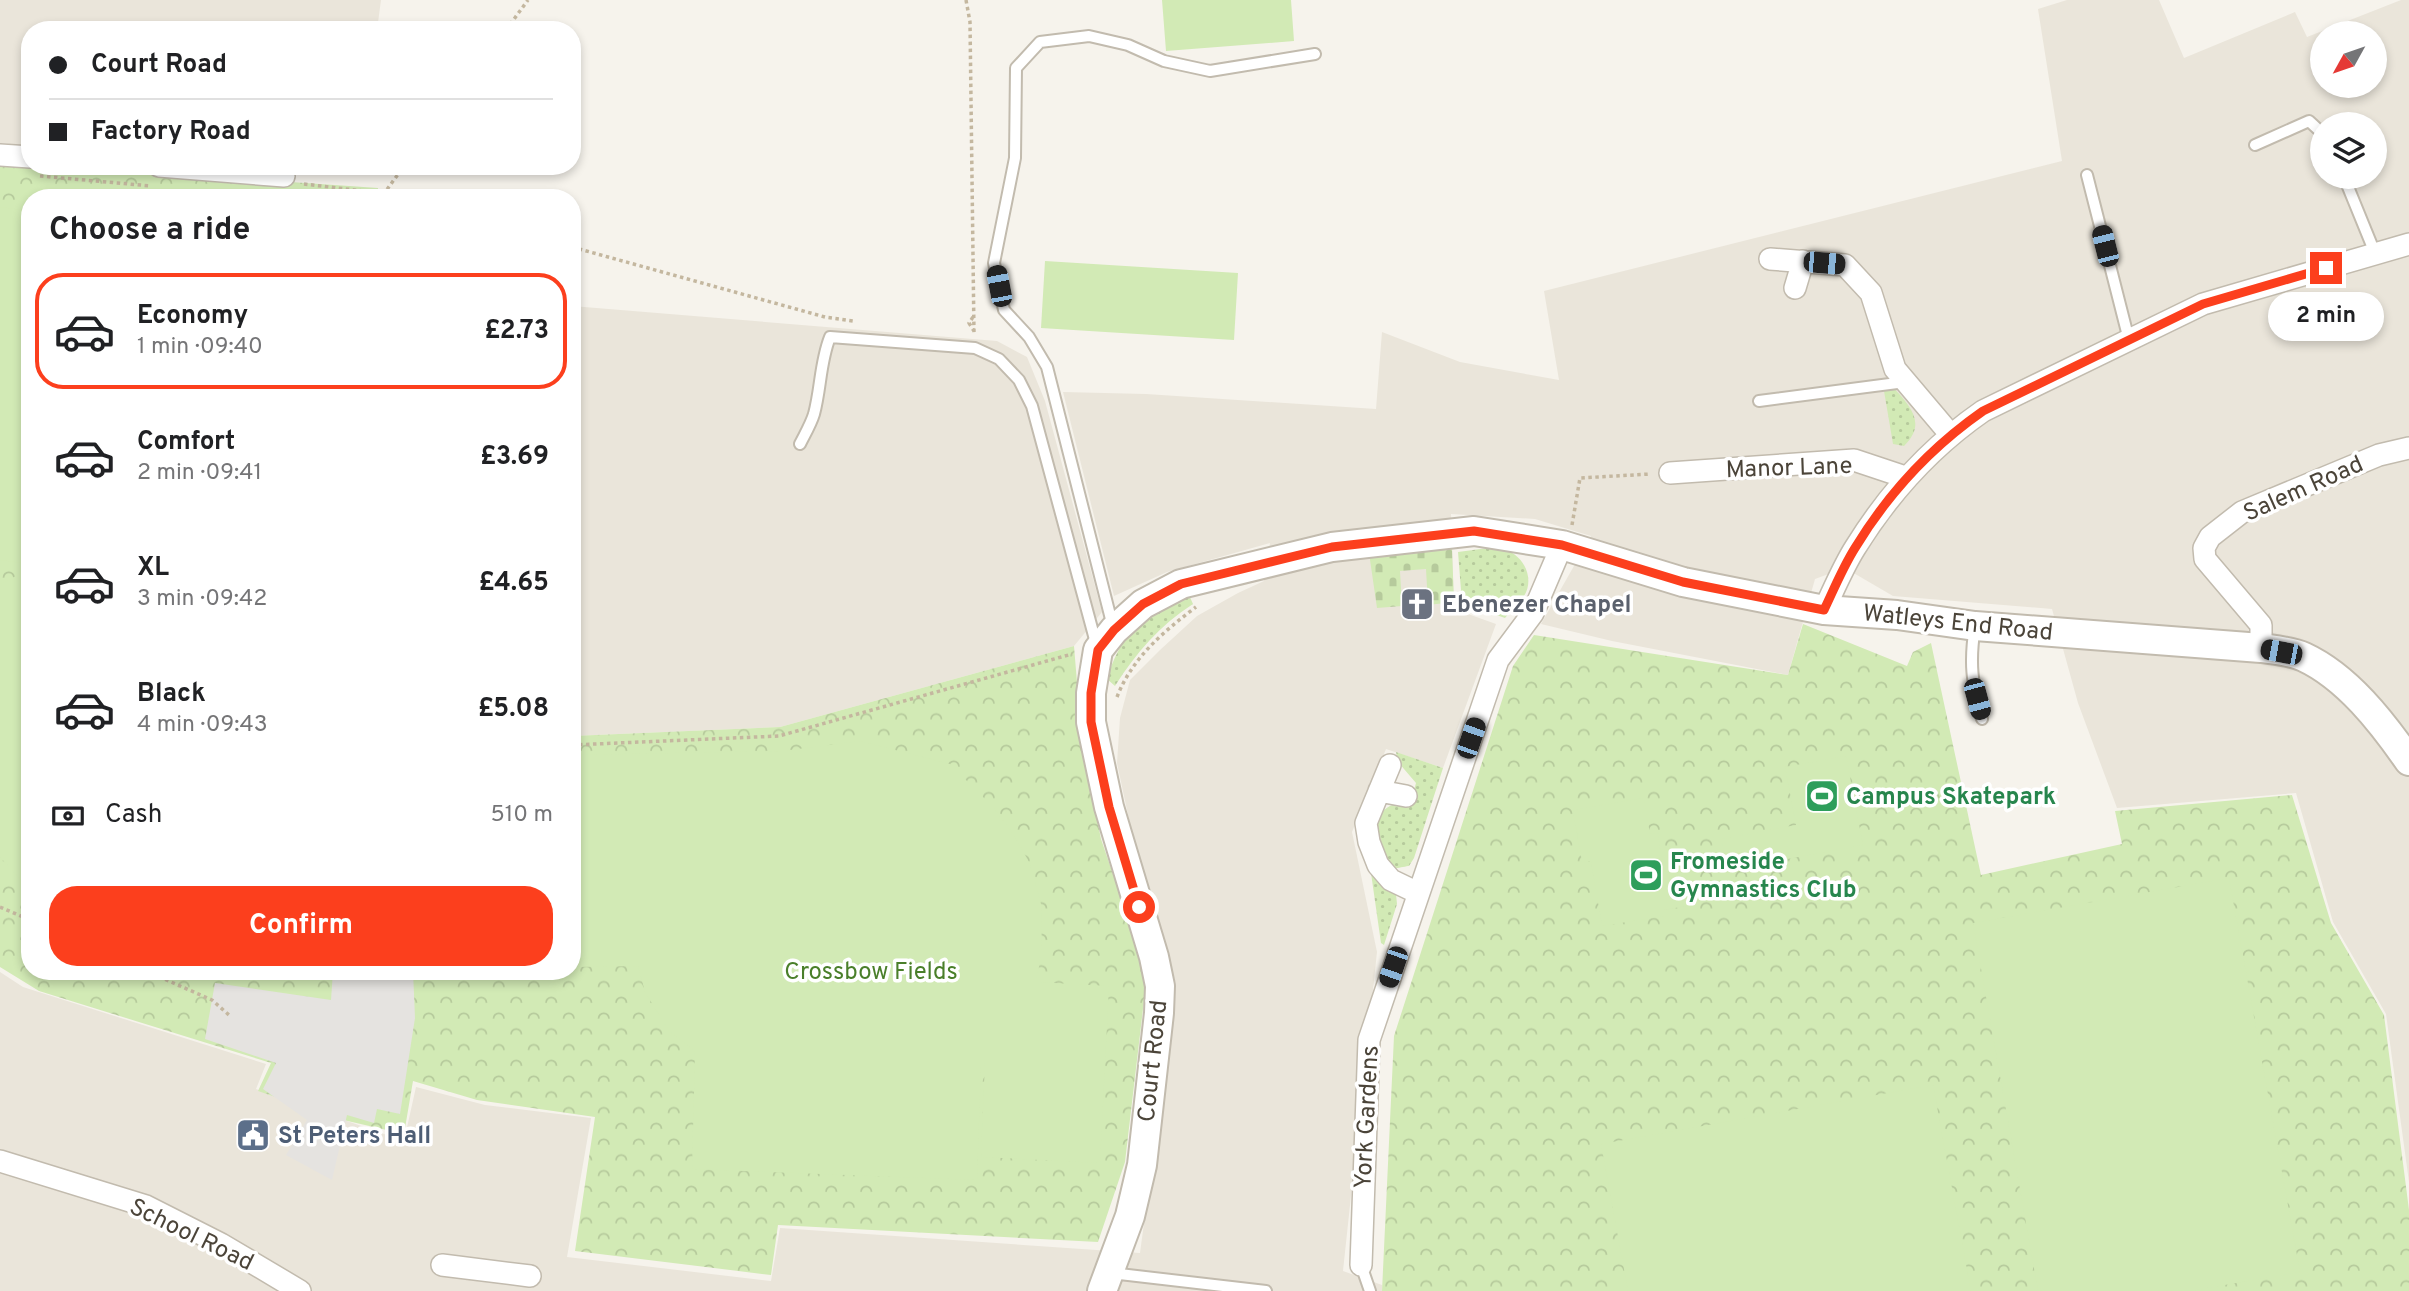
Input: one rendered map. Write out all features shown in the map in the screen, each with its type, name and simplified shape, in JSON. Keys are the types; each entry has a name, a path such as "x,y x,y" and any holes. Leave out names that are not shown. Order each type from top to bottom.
{"street":[{"path":"0,155 21,163"},
{"path":"259,175 284,176"},
{"path":"1824,610 1855,548 1905,477 1950,434 1983,411 2203,304 2409,244"},
{"path":"1770,259 1845,265 1871,293 1895,369 1950,434"},
{"path":"1795,288 1802,261"},
{"name":"Salem Road","path":"2261,648 2261,625 2205,559 2204,548 2210,537 2242,513 2379,455 2409,448"},
{"name":"Manor Lane","path":"1670,473 1854,460 1905,477"},
{"name":"Watleys End Road","path":"1106,640 1143,604 1181,584 1332,547 1474,531 1565,546 1683,582 1824,610 1897,615 1975,626 2261,648 2301,656 2330,671 2360,700 2409,761"},
{"name":"York Gardens","path":"1361,1265 1368,1040 1498,660 1533,613 1565,546"},
{"name":"Court Road","path":"1105,1282 1130,1216 1142,1165 1160,986 1154,957 1109,807 1091,722 1091,693 1106,640"},
{"path":"1390,765 1366,823 1378,866 1391,880 1418,893"},
{"path":"1379,791 1406,796"},
{"name":"School Road","path":"0,1161 146,1206 221,1244 300,1291"},
{"path":"442,1265 488,1281 530,1276"}],"lane":[{"path":"1106,640 1058,406 1047,367 1028,337 1004,310 995,263 1015,158 1016,68 1040,42 1089,36 1128,45 1164,61 1210,71 1315,54"},
{"path":"2255,145 2310,122"},
{"path":"2087,176 2129,340"},
{"path":"2349,189 2375,253"},
{"path":"800,444 814,415 822,356 830,337 975,348 999,359 1019,380 1032,406 1106,640"},
{"path":"1759,401 1906,382"},
{"path":"1975,626 1972,679 1982,719"},
{"path":"1361,1265 1370,1291"},
{"path":"1105,1282 1266,1291"}],"path":[{"path":"513,21 528,0"},
{"path":"967,0 970,22 975,348"},
{"path":"284,176 290,182 347,189"},
{"path":"581,249 825,317 866,322"},
{"path":"1565,546 1580,478 1670,473"},
{"path":"1115,704 1132,666 1152,644 1204,602"},
{"path":"581,745 779,736 1075,653 1106,640"},
{"path":"0,907 21,916"},
{"path":"166,980 212,1000 229,1015"}],"shaded area":[{"path":"0,0 381,0 378,21 21,21 21,145 0,143"},
{"path":"2067,0 2159,0 2184,58 2295,12 2307,37 2310,36 2310,98 2387,98 2387,21 2348,21 2401,0 2409,0 2409,1182 2386,1014 2333,922 2296,793 2117,808 2078,703 2052,609 1893,596 1845,568 1815,579 1788,675 1612,641 1541,624 1591,536 1535,519 1451,514 1454,609 1496,624 1443,768 1386,749 1352,832 1377,952 1343,1271 1382,1285 1382,1291 0,1291 0,972 23,987 266,1064 256,1089 404,1141 416,1087 485,1105 591,1118 567,1257 771,1281 780,1228 1140,1253 1176,984 1131,829 1117,763 1120,718 1130,680 1160,650 1197,616 1264,581 1270,543 1167,572 1114,596 1063,392 1146,394 1376,409 1382,332 1460,362 1559,380 1544,291 2062,161 2038,9"},
{"path":"581,307 997,341 1027,357 1045,401 1102,612 1074,646 780,727 581,736"},
{"path":"332,980 413,980 415,1018 400,1114 377,1109 374,1123 347,1115 332,1180 286,1155 307,1120 263,1089 276,1063 205,1039 215,983 331,1000"}],"green space":[{"path":"1162,0 1291,0 1294,41 1166,51"},
{"name":"Crossbow Fields","path":"0,162 21,165 21,175 189,175 378,188 21,189 21,980 0,967"},
{"path":"0,207 21,210 21,563 0,560"},
{"path":"1045,261 1238,273 1234,340 1041,328"},
{"path":"1892,386 1910,407 1915,422 1915,430 1904,446 1893,444 1884,391"},
{"path":"1452,549 1454,602 1428,605 1426,569 1400,571 1402,606 1377,608 1369,553"},
{"path":"1503,549 1518,557 1528,575 1524,596 1505,618 1462,603 1458,552"},
{"path":"21,574 21,880 0,857 0,584"},
{"path":"1189,595 1193,604 1149,640 1115,686 1107,679 1119,650 1144,616"},
{"path":"1803,624 1907,666 1913,652 1931,643 1981,875 2122,844 2115,811 2292,795 2331,923 2384,1015 2409,1210 2409,1291 1382,1291 1394,1036 1513,666 1534,635 1788,675"},
{"name":"Crossbow Fields","path":"1074,646 1082,743 1101,839 1140,953 1145,992 1125,1162 1098,1242 778,1225 771,1275 575,1251 595,1117 477,1100 413,1081 404,1134 339,1119 258,1091 271,1063 39,991 21,980 581,980 581,736 780,727"},
{"path":"860,741 950,764 992,806 1014,835 1030,864 1041,904 1042,952 1036,982 1109,986 1100,1163 981,1157 985,1062 981,1066 977,1180 692,1169 695,1051 669,1031 645,992 638,966 581,967 581,755 782,751"},
{"path":"1396,752 1443,768 1414,858 1409,866 1397,868 1384,860 1380,852 1378,824 1384,810 1394,804 1411,802 1416,783 1398,762"},
{"name":"Campus Skatepark","path":"1846,756 1863,845 1727,870 1721,839 1796,825 1785,767"},
{"name":"Fromeside Gymnastics Club","path":"1644,798 1650,834 1658,833 1660,849 1675,846 1677,854 1695,851 1702,889 1684,892 1686,906 1664,910 1664,916 1602,926 1591,861 1582,862 1573,810"},
{"path":"1371,873 1396,894 1397,904 1384,945 1381,943"},
{"path":"2229,878 2300,1272 2190,1291 2038,1291 1973,923"},
{"path":"1933,1085 1971,1291 1628,1291 1601,1144"}],"place":[{"name":"Ebenezer Chapel","path":"1417,604"},
{"name":"Campus Skatepark","path":"1822,796"},
{"name":"Fromeside Gymnastics Club","path":"1646,875"},
{"name":"St Peters Hall","path":"253,1135"}],"route":[{"path":"1139,907 1109,807 1091,722 1091,693 1098,650 1114,630 1143,604 1181,584 1332,547 1474,531 1562,545 1683,582 1824,610 1855,548 1905,477 1950,434 1983,411 2203,304 2326,268"}]}
